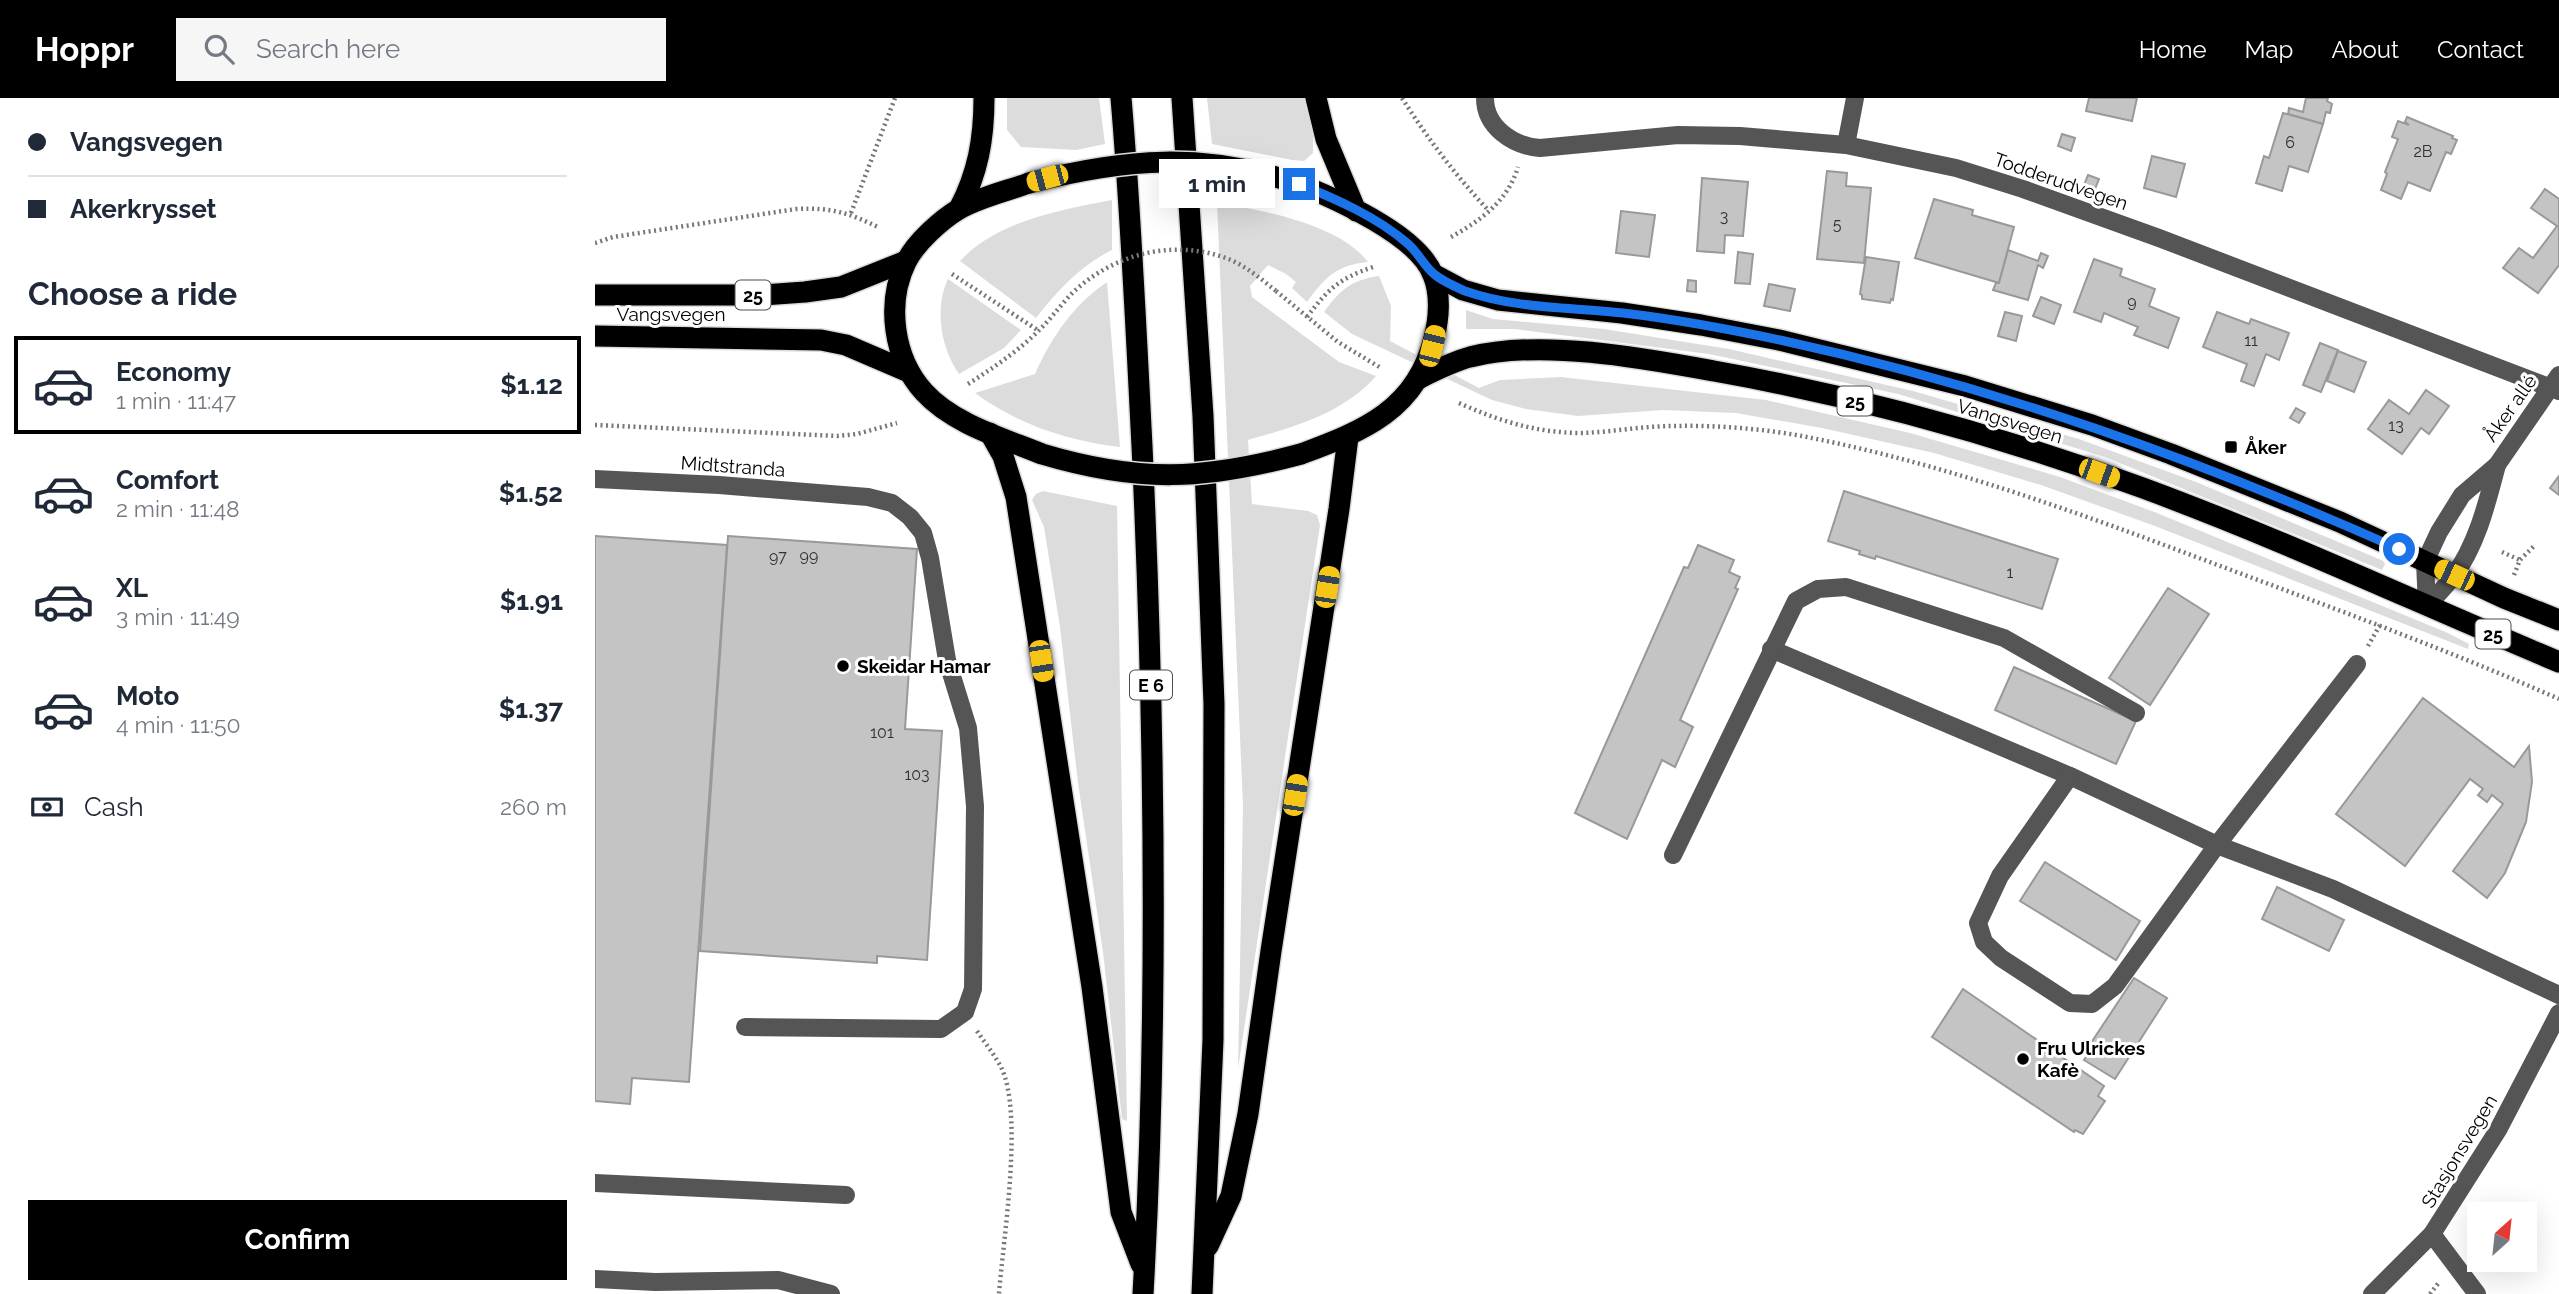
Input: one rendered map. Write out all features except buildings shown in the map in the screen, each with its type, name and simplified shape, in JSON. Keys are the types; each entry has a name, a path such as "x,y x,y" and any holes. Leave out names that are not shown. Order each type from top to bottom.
{"highway":[{"path":"959,209 978,166 984,124 984,98"},
{"name":"E 6","path":"1121,98 1133,268 1147,556 1151,719 1153,1023 1144,1283"},
{"path":"1182,98 1203,403 1214,704 1213,1040 1202,1294"},
{"path":"1316,98 1326,139 1356,211"},
{"name":"25","path":"1156,161 1194,162 1272,175 1299,184 1356,211 1408,244 1433,274 1439,320 1420,377 1398,405 1348,437 1301,454 1235,471 1162,475 1120,473 1081,466 1042,454 954,415 924,393 909,372 900,351 894,309 907,261 921,243 959,209 1029,183 1083,169 1156,161"},
{"name":"Vangsvegen","path":"595,295 763,295 805,292 841,287 907,261"},
{"name":"Vangsvegen","path":"1433,274 1463,290 1498,300 1622,313 1792,343 1965,386 2092,425 2340,523 2559,620"},
{"name":"Vangsvegen","path":"595,336 821,340 859,349 909,372"},
{"name":"Vangsvegen","path":"1420,377 1446,365 1489,354 1558,351 1686,366 1818,392 1971,431 2133,485 2270,539 2559,662"},
{"name":"E 6","path":"991,433 1003,456 1016,497 1092,987 1121,1212 1144,1283"},
{"path":"1204,1255 1231,1196 1248,1114 1348,437"}],"street":[{"path":"1485,98 1490,120 1499,130 1524,146"},
{"path":"1846,145 1855,98"},
{"name":"Todderudvegen","path":"1524,146 1539,148 1678,135 1794,139 1846,145 1956,168 2171,242 2556,384"},
{"name":"Åker allé","path":"2427,606 2425,562 2439,532 2462,495 2497,465 2556,384"},
{"name":"Åker allé","path":"2427,606 2454,575 2486,509 2497,465"},
{"name":"Midtstranda","path":"595,479 719,485 868,497 892,503 910,517 923,533 930,558 947,660 968,728 975,806 975,960 973,989 965,1012"},
{"path":"1673,855 1796,601 1818,589 1846,587 2004,638 2136,713"},
{"path":"1771,649 2070,776 2217,845 2333,889 2559,995"},
{"path":"2070,776 2000,876 1978,923 1984,942 2001,958 2070,1003 2092,1004 2115,986 2217,845 2357,664"},
{"path":"745,1027 941,1029 965,1012"},
{"name":"Stasjonsvegen","path":"2372,1294 2433,1234 2498,1130 2559,1013"},
{"path":"595,1183 846,1195"},
{"path":"2433,1234 2477,1294"},
{"path":"595,1279 656,1288 778,1280 831,1294"}],"path":[{"path":"851,213 895,98"},
{"path":"1402,98 1424,133 1461,181 1489,211"},
{"path":"1451,237 1471,226 1509,189 1524,146"},
{"path":"595,243 613,237 796,209 821,208 851,213 880,228"},
{"path":"968,384 1004,362 1039,331 1076,289 1093,275 1115,263 1163,249 1196,250 1228,259 1252,272 1338,342 1381,368"},
{"path":"1307,317 1335,284 1373,267"},
{"path":"952,274 1039,331"},
{"path":"1459,402 1522,428 1583,433 1625,428 1708,426 1808,437 1894,456 1960,474 2078,513 2475,662 2559,699"},
{"path":"595,425 837,436 857,434 897,423"},
{"path":"2502,552 2520,560 2535,545"},
{"path":"965,1012 1002,1069 1009,1096 1012,1142 999,1294"}],"shaded area":[{"path":"1007,98 1099,98 1105,144 1076,150 1021,147 1007,130"},
{"path":"1207,98 1304,98 1313,135 1313,153 1304,161 1292,160 1212,144"},
{"path":"1112,200 1112,250 1090,263 1070,280 1036,318 960,261 992,236 1030,219"},
{"path":"1217,203 1277,215 1319,228 1355,249 1368,262 1340,269 1320,286 1307,302 1292,288 1296,282 1268,265 1250,286 1252,297 1339,362 1376,376 1349,400 1334,409 1300,424 1248,440 1252,504 1308,511 1317,515 1320,525 1238,1069 1243,806"},
{"path":"1379,276 1391,306 1390,341 1479,388 1500,380 1561,377 1766,400 1910,433 2060,477 2157,513 2448,633 2469,644 2468,649 2155,526 2041,485 1934,453 1822,428 1736,413 1663,410 1578,416 1526,409 1492,400 1352,334 1324,312 1347,287"},
{"path":"948,279 1021,330 1004,348 959,374 948,353 941,328 941,303"},
{"path":"1107,282 1120,447 1081,440 1044,429 1008,414 975,393 1035,374 1064,323 1084,301"},
{"path":"1466,310 1493,319 1604,329 1729,349 1913,391 2079,439 2196,482 2386,562 2382,570 2105,457 1898,394 1709,354 1515,329 1466,329"},
{"path":"1043,491 1117,506 1127,1121 1122,1119 1060,627 1044,527 1032,500 1036,494"}],"place":[{"name":"Åker","path":"2231,447"},
{"name":"Skeidar Hamar","path":"843,666"},
{"name":"Fru Ulrickes Kafè","path":"2023,1059"}],"route":[{"path":"1299,184 1388,229 1421,257 1433,274 1463,290 1529,305 1622,313 1701,325 1805,346 1965,386 2092,425 2171,454 2280,497 2399,549"}]}
